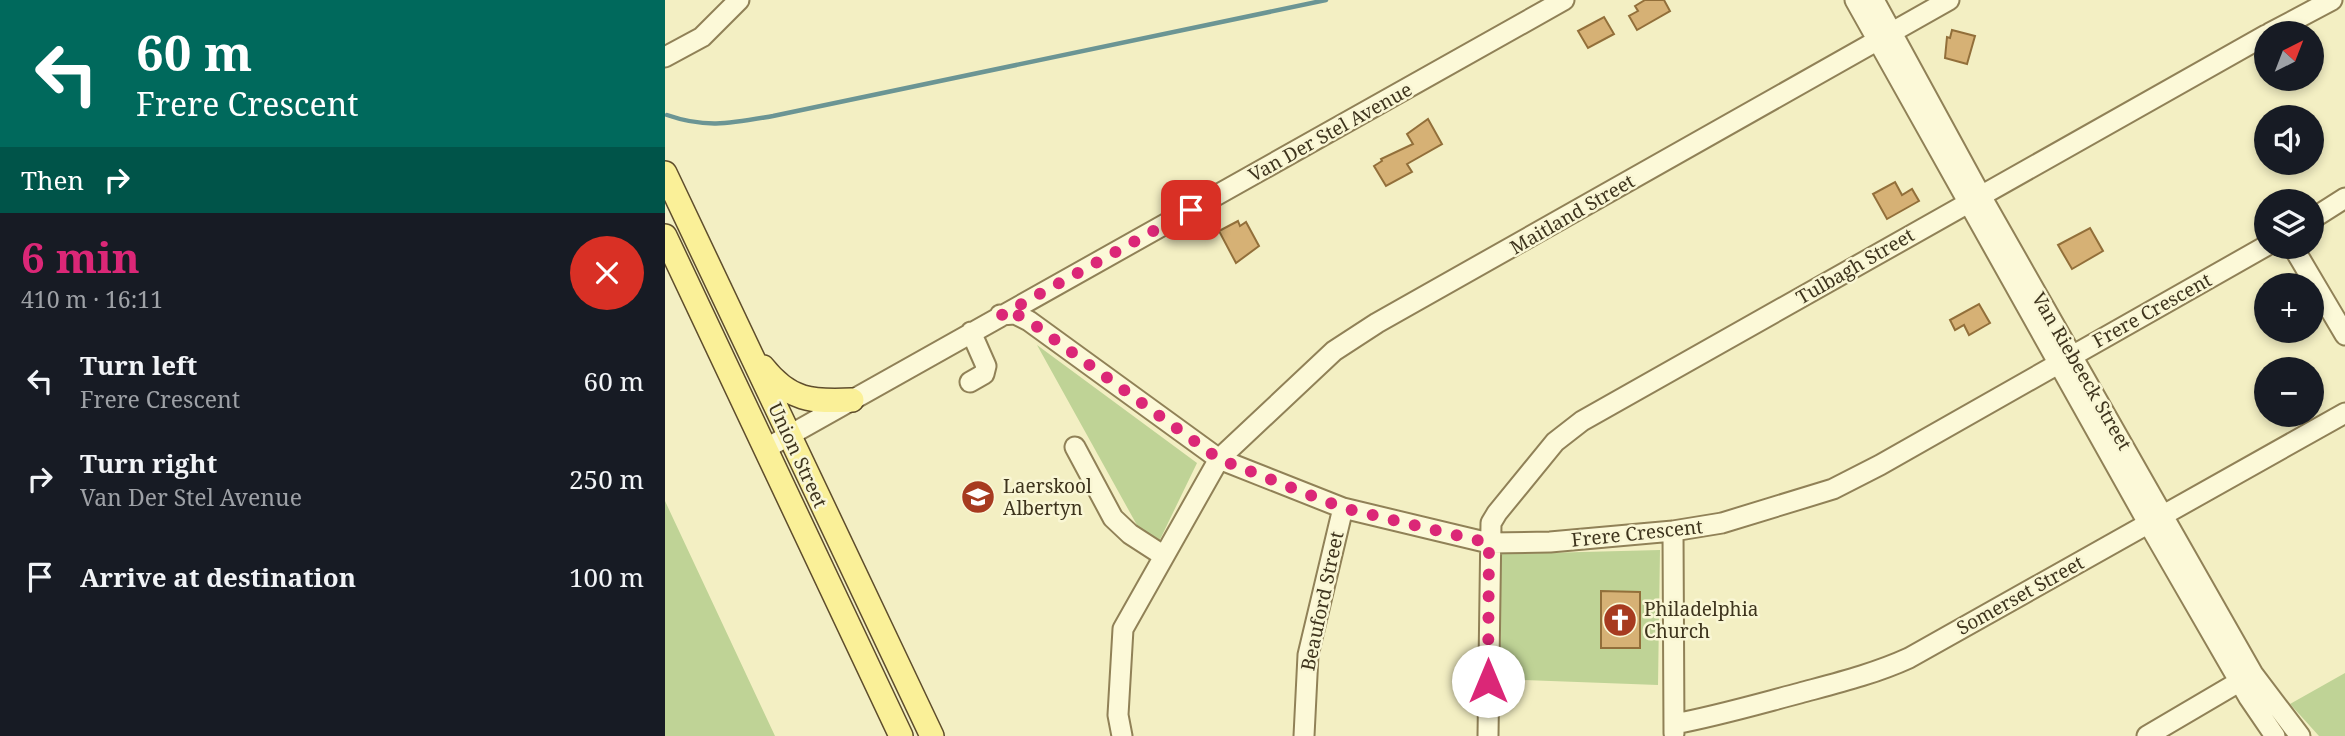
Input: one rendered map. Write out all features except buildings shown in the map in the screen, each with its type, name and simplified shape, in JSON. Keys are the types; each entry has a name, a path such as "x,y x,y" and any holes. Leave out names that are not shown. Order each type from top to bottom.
{"main road":[{"name":"Union Street","path":"665,173 932,736"},
{"name":"Union Street","path":"665,236 901,736"},
{"path":"746,345 776,382 796,396 818,402 852,400"}],"street":[{"path":"665,57 702,37 739,0"},
{"name":"Van Der Stel Avenue","path":"765,449 1565,0"},
{"name":"Van Riebeeck Street","path":"1855,0 1885,36 2246,678 2275,736"},
{"name":"Van Riebeeck Street","path":"1874,0 1885,36"},
{"name":"Maitland Street","path":"1122,736 1118,715 1122,631 1219,459 1334,351 1354,337 1949,0"},
{"name":"Tulbagh Street","path":"2292,21 2332,0"},
{"name":"Tulbagh Street","path":"1488,736 1491,523 1555,442 1571,428 2254,42"},
{"path":"2324,211 2345,198"},
{"name":"Frere Crescent","path":"1000,316 1016,314 1029,321 1219,459 1343,508 1489,543 1550,542 1673,531 1721,523 1833,489 2254,253"},
{"path":"2300,259 2345,335"},
{"path":"970,382 984,374 986,366 971,332"},
{"name":"Somerset Street","path":"1674,730 1895,664 2345,413"},
{"path":"1075,447 1113,518 1130,534 1164,556"},
{"name":"Beauford Street","path":"1304,736 1308,655 1343,508"},
{"path":"1673,531 1674,730"},
{"path":"2147,736 2246,678"},
{"name":"Van Riebeeck Street","path":"2246,678 2299,736"}],"green space":[{"path":"1037,345 1197,463 1153,554"},
{"path":"665,501 775,736 665,736"},
{"path":"1660,550 1658,685 1501,679 1500,554"},
{"path":"2345,673 2345,736 2319,736 2290,704"}],"waterway":[{"path":"667,115 707,123 773,116 1326,0"}],"place":[{"name":"Laerskool Albertyn","path":"978,497"},
{"name":"Philadelphia Church","path":"1620,620"}],"route":[{"path":"1191,210 1000,316 1016,314 1029,321 1219,459 1343,508 1489,543 1488,681"}]}
